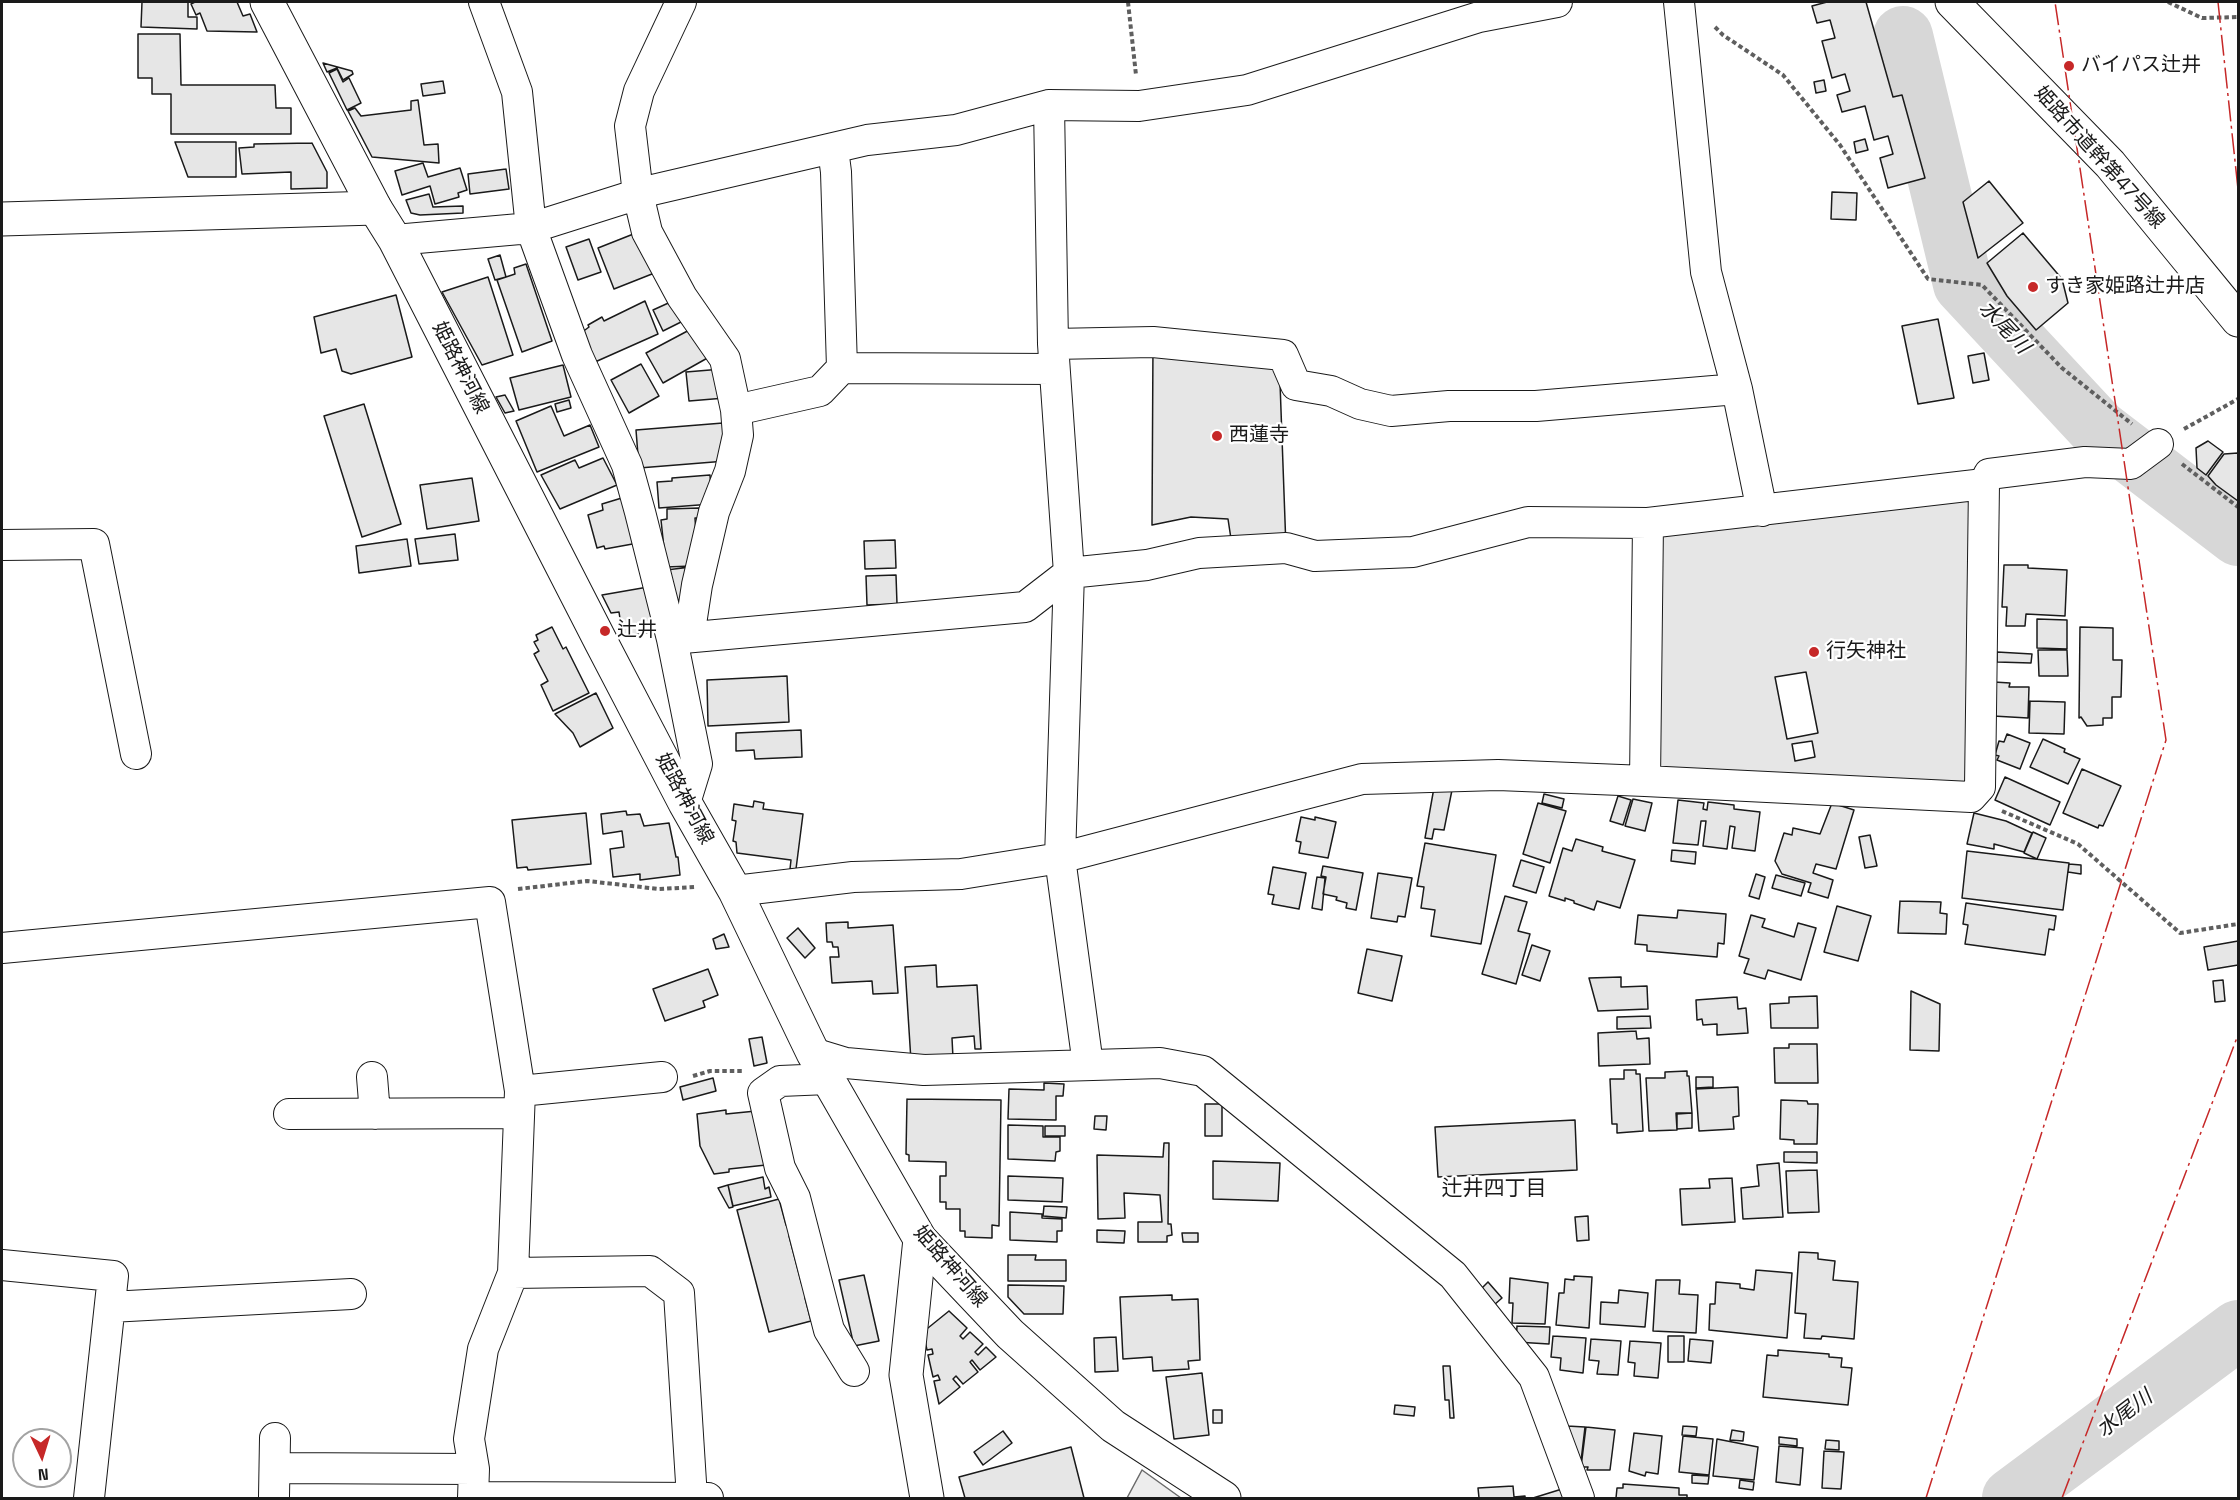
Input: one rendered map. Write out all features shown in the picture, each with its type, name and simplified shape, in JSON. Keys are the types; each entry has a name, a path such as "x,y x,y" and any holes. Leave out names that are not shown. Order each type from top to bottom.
{"main road":[{"name":"姫路神河線","path":"267,2 375,208 395,240 685,803 735,891 821,1066 920,1239 1010,1334 1113,1426 1224,1498"},
{"name":"姫路市道幹第47号線","path":"1953,2 2110,164 2238,320"},
{"path":"2,219 375,208"},
{"path":"920,1239 906,1375 927,1498"}],"street":[{"path":"484,2 517,92 531,228 578,356 627,465 680,638 697,764 685,803"},
{"path":"680,638 697,585 712,522 730,471 738,435 736,410 725,359 682,297 647,231 638,194 630,126 639,91 681,2"},
{"path":"395,240 531,228 638,194 867,140 956,130 1049,105 1139,106 1247,90 1479,17 1557,2"},
{"path":"1679,2 1707,272 1737,388 1762,511"},
{"path":"1049,105 1053,356 1069,573 1060,858 1088,1065"},
{"path":"833,149 836,172 842,368"},
{"path":"736,410 820,391 842,368 1053,356 1153,342 1283,355 1296,385 1331,391 1360,404 1391,411 1449,406 1536,406 1737,388"},
{"path":"735,891 853,877 961,874 1060,858 1362,779 1498,775 1971,797 1980,787 1984,484 1989,474 2085,462 2131,465 2156,445"},
{"path":"680,638 1025,607 1069,573 1147,565 1199,553 1286,548 1315,556 1413,552 1528,522 1648,524 1984,484"},
{"path":"1645,781 1648,524"},
{"path":"2,545 93,544 136,754"},
{"path":"2,948 490,902 519,1102 513,1274 483,1349 469,1439 473,1488"},
{"path":"854,1371 829,1330 795,1198 780,1168 763,1093 780,1082 821,1066 846,1063 924,1070 1160,1063 1203,1071 1453,1275 1534,1377 1579,1498"},
{"path":"372,1077 375,1114"},
{"path":"289,1113 375,1114 519,1102 662,1077"},
{"path":"2,1265 113,1276 89,1498"},
{"path":"275,1438 275,1482 700,1498 679,1293 650,1271 513,1274"},
{"path":"110,1307 351,1294"}],"path":[{"path":"1128,2 1139,106"},
{"path":"2168,2 2202,18 2238,17"},
{"path":"1709,21 1723,35 1783,75 1840,145 1928,279 1982,285 2062,368 2156,445 2238,507"},
{"path":"2156,445 2238,399"},
{"path":"1971,797 2078,844 2180,933 2238,924"},
{"path":"490,902 508,890 586,881 659,888 699,887 735,891"},
{"path":"662,1077 672,1082 710,1071 763,1071 772,1087"}],"shaded area":[{"path":"1142,1470 1181,1498 1127,1498"}],"building":[{"path":"142,2 188,2 188,17 197,17 197,29 141,27"},
{"path":"195,2 237,2 243,16 250,14 257,32 207,31 200,13 196,15 191,4"},
{"path":"1827,2 1866,2 1893,97 1902,95 1925,178 1888,188 1880,158 1893,154 1888,136 1874,140 1865,106 1842,112 1837,95 1850,91 1845,74 1832,78 1822,41 1835,38 1830,20 1817,23 1812,6"},
{"path":"138,34 180,34 181,85 275,85 276,108 291,108 291,134 171,134 171,94 152,94 152,78 138,78"},
{"path":"323,63 352,71 353,74 343,80 337,68 327,72"},
{"path":"337,69 343,82 349,78 361,103 347,110 329,73"},
{"path":"1824,80 1826,91 1816,93 1814,82"},
{"path":"443,81 445,93 423,96 421,84"},
{"path":"418,100 424,145 438,144 439,163 372,157 348,111 355,108 361,116 411,110 411,101"},
{"path":"1865,139 1868,150 1856,153 1854,142"},
{"path":"175,142 236,142 236,177 188,177"},
{"path":"312,143 327,172 327,188 291,189 291,172 242,174 239,148 254,147 254,144"},
{"path":"423,163 428,177 460,168 467,190 458,193 459,197 435,204 430,186 402,195 395,171"},
{"path":"506,169 509,189 470,194 468,174"},
{"path":"1989,181 2023,223 1978,258 1963,202"},
{"path":"1832,192 1857,193 1856,220 1831,219"},
{"path":"429,194 433,207 463,206 463,213 420,215 411,213 406,200"},
{"path":"641,231 657,272 614,289 598,248"},
{"name":"すき家姫路辻井店","path":"2023,233 2062,279 2068,303 2036,330 2007,296 1987,263"},
{"path":"589,239 601,272 578,280 566,247"},
{"path":"500,255 506,277 495,280 488,259"},
{"path":"526,264 552,341 522,352 497,280 515,274 514,268"},
{"path":"488,277 513,355 482,365 442,292"},
{"path":"396,295 412,357 351,374 342,371 336,349 321,353 314,317"},
{"path":"675,300 685,320 663,331 653,310"},
{"path":"645,301 658,334 595,362 581,333 589,327 588,325 602,317 604,321"},
{"path":"1938,319 1954,398 1918,404 1902,326"},
{"path":"695,327 711,356 663,383 646,353"},
{"name":"西蓮寺","path":"1153,342 1279,355 1286,548 1233,552 1228,519 1191,517 1152,525"},
{"path":"1984,353 1989,380 1973,383 1968,356"},
{"path":"641,364 659,396 629,413 611,380"},
{"path":"563,365 571,397 519,410 510,378"},
{"path":"722,369 725,398 689,401 686,372"},
{"path":"505,395 514,411 505,413 496,397"},
{"path":"569,400 571,408 557,412 555,404"},
{"path":"364,404 401,524 362,537 324,416"},
{"path":"551,406 564,436 590,425 599,447 537,472 516,421"},
{"path":"723,423 726,461 639,468 636,430"},
{"path":"2208,441 2223,452 2206,475 2197,468 2196,448"},
{"path":"2238,453 2238,501 2208,476 2224,454"},
{"path":"603,458 617,485 560,509 541,475 575,460 579,468"},
{"path":"710,475 712,504 659,508 657,482 672,481 672,478"},
{"path":"472,478 479,521 427,529 420,485"},
{"name":"行矢神社","path":"1984,484 1971,797 1645,781 1648,523"},
{"path":"625,497 638,543 605,549 604,546 597,548 588,515 603,510 602,504"},
{"path":"699,508 699,518 695,518 697,549 692,566 666,567 661,520 667,519 667,509"},
{"path":"455,534 458,560 419,564 415,539"},
{"path":"407,539 411,566 359,573 356,546"},
{"path":"895,540 896,568 865,569 864,541"},
{"path":"2004,565 2028,565 2028,568 2067,570 2065,616 2026,614 2025,626 2006,626 2007,607 2002,607"},
{"path":"691,567 673,623 666,570"},
{"path":"896,575 897,604 867,605 866,576"},
{"path":"648,587 656,631 627,636 622,632 619,612 611,613 602,595"},
{"path":"2037,619 2067,620 2067,649 2037,648"},
{"path":"552,627 563,649 566,647 589,693 553,711 541,685 548,681 534,654 539,651 534,642 538,640 536,635"},
{"path":"2080,627 2113,628 2113,660 2122,660 2121,697 2112,697 2112,718 2103,718 2103,725 2087,726 2081,717 2079,718"},
{"path":"2038,650 2067,650 2068,676 2039,676"},
{"path":"1997,652 2032,654 2031,663 1997,662"},
{"path":"1806,672 1818,733 1787,739 1775,677"},
{"path":"787,676 789,722 708,726 707,680"},
{"path":"1994,682 2010,683 2009,687 2029,687 2028,718 1993,716"},
{"path":"596,693 613,728 580,747 573,733 555,714"},
{"path":"2030,701 2065,702 2064,734 2029,733"},
{"path":"801,730 802,757 755,759 754,750 736,751 736,733"},
{"path":"2007,734 2030,743 2020,769 1997,760 1999,756 1995,755 1999,741 2004,742"},
{"path":"2043,739 2080,759 2068,784 2030,767"},
{"path":"1812,741 1815,757 1795,761 1792,744"},
{"path":"2082,769 2121,786 2103,826 2099,825 2098,828 2063,813"},
{"path":"2005,777 2060,802 2050,825 1995,800"},
{"path":"1435,782 1453,785 1444,830 1434,829 1432,839 1425,838"},
{"path":"1544,794 1564,799 1562,808 1542,803"},
{"path":"1618,796 1631,800 1623,825 1610,821"},
{"path":"1633,799 1652,803 1645,831 1625,826"},
{"path":"1678,800 1704,803 1703,809 1707,810 1708,802 1734,805 1734,809 1760,812 1755,851 1732,848 1735,827 1730,826 1727,849 1703,846 1706,821 1701,821 1698,845 1673,843"},
{"path":"754,801 764,803 763,809 803,814 796,869 790,869 791,860 737,853 736,842 733,841 736,821 732,820 734,804 753,807"},
{"path":"1538,803 1566,811 1550,863 1523,854"},
{"path":"1832,803 1854,810 1836,869 1816,864 1813,873 1833,880 1828,898 1808,892 1811,883 1782,874 1775,861 1784,833 1792,835 1793,828 1820,834"},
{"path":"626,811 627,815 640,814 644,826 669,823 680,875 640,880 640,874 613,877 610,849 624,847 622,831 603,834 601,814"},
{"path":"586,813 591,864 528,870 527,867 517,868 512,820"},
{"path":"1974,813 2006,821 2032,833 2024,852 1994,844 1994,849 1967,844"},
{"path":"1301,817 1315,820 1315,817 1336,822 1328,858 1299,853 1301,842 1296,841"},
{"path":"2033,832 2046,838 2037,859 2024,853"},
{"path":"1870,835 1877,866 1865,868 1859,837"},
{"path":"1576,839 1603,847 1602,851 1635,860 1620,908 1597,901 1594,910 1565,898 1565,901 1549,896 1563,848 1572,851"},
{"path":"1425,843 1496,855 1481,944 1431,936 1435,910 1421,908 1424,887 1417,886"},
{"path":"1672,850 1696,852 1695,864 1671,861"},
{"path":"1967,851 2069,863 2063,910 1962,898"},
{"path":"1521,860 1544,867 1536,893 1513,886"},
{"path":"2069,864 2081,865 2081,874 2068,872"},
{"path":"1323,866 1363,873 1356,910 1346,908 1347,903 1336,900 1337,897 1323,894 1326,877 1321,876"},
{"path":"1273,867 1306,873 1299,909 1272,904 1274,895 1268,894"},
{"path":"1378,873 1412,878 1405,917 1398,916 1397,922 1371,918"},
{"path":"1756,874 1765,877 1759,899 1749,896"},
{"path":"1776,875 1805,883 1801,896 1772,888"},
{"path":"1317,877 1325,878 1322,910 1312,908"},
{"path":"1505,896 1527,902 1518,931 1530,934 1516,984 1482,974"},
{"path":"1900,901 1941,902 1940,913 1947,914 1946,934 1898,933"},
{"path":"1966,903 2056,916 2054,930 2049,929 2045,955 1965,944 1968,925 1963,924"},
{"path":"1837,906 1871,916 1858,961 1824,952"},
{"path":"1678,910 1726,914 1724,944 1718,943 1717,957 1647,951 1647,945 1635,944 1638,915 1677,918"},
{"path":"1751,915 1765,919 1762,927 1794,937 1798,923 1816,928 1801,980 1768,970 1765,979 1744,973 1749,959 1739,956"},
{"path":"848,922 848,928 893,925 898,993 873,994 872,981 832,983 830,957 839,957 838,947 833,947 832,942 827,942 826,923"},
{"path":"798,928 815,948 805,958 787,938"},
{"path":"724,934 729,947 716,949 713,939"},
{"path":"2238,941 2238,965 2208,970 2204,947"},
{"path":"1532,945 1550,951 1540,981 1522,975"},
{"path":"1367,949 1402,956 1392,1001 1358,993"},
{"path":"936,965 937,987 977,985 981,1049 975,1049 974,1036 952,1038 953,1058 911,1061 905,967"},
{"path":"708,969 718,995 703,1001 705,1007 665,1021 653,989"},
{"path":"1621,977 1621,987 1647,986 1648,1009 1598,1011 1589,978"},
{"path":"2223,980 2225,1001 2215,1002 2213,981"},
{"path":"1911,991 1940,1004 1939,1051 1910,1050"},
{"path":"1817,996 1818,1028 1771,1028 1770,1004 1789,1003 1789,997"},
{"path":"1737,997 1738,1009 1746,1008 1748,1033 1717,1035 1717,1024 1703,1025 1702,1019 1697,1020 1696,1000"},
{"path":"1650,1016 1651,1028 1617,1029 1617,1017"},
{"path":"1636,1031 1637,1039 1649,1038 1650,1064 1599,1066 1598,1033"},
{"path":"762,1037 767,1063 754,1066 749,1039"},
{"path":"1789,1044 1817,1044 1818,1083 1775,1083 1774,1048 1789,1048"},
{"path":"1624,1070 1636,1070 1636,1074 1640,1074 1643,1131 1617,1133 1617,1124 1612,1124 1610,1079 1624,1079"},
{"path":"1687,1071 1692,1113 1676,1113 1677,1130 1649,1131 1646,1078 1665,1078 1665,1072"},
{"path":"1696,1077 1713,1077 1713,1087 1696,1088"},
{"path":"713,1078 716,1091 683,1100 680,1087"},
{"path":"1044,1083 1064,1084 1063,1096 1056,1096 1056,1120 1008,1119 1009,1089 1044,1090"},
{"path":"1738,1087 1739,1116 1733,1117 1734,1129 1699,1131 1696,1089"},
{"path":"907,1099 1001,1100 999,1226 992,1225 992,1238 965,1237 965,1231 960,1231 960,1209 946,1209 946,1202 940,1202 940,1176 946,1176 946,1162 909,1161 909,1155 906,1154"},
{"path":"1781,1100 1807,1101 1808,1104 1818,1104 1817,1144 1794,1144 1794,1140 1780,1139"},
{"path":"1205,1104 1222,1104 1222,1136 1205,1136"},
{"path":"726,1110 726,1114 756,1111 766,1165 729,1169 729,1172 714,1174 700,1146 697,1114"},
{"path":"1692,1113 1692,1128 1677,1129 1677,1114"},
{"path":"1095,1116 1107,1116 1106,1130 1094,1129"},
{"path":"1575,1120 1577,1170 1438,1177 1435,1127"},
{"path":"1008,1125 1043,1126 1043,1137 1060,1137 1060,1151 1056,1152 1055,1161 1008,1159"},
{"path":"1045,1126 1065,1126 1065,1136 1045,1136"},
{"path":"1164,1143 1169,1143 1168,1224 1171,1224 1172,1235 1167,1236 1167,1242 1138,1242 1138,1222 1162,1222 1160,1195 1124,1193 1125,1218 1098,1219 1097,1155 1163,1157"},
{"path":"1784,1152 1817,1152 1817,1163 1784,1162"},
{"path":"1213,1161 1280,1163 1278,1201 1213,1199"},
{"path":"1779,1163 1783,1217 1743,1219 1741,1188 1759,1186 1757,1165"},
{"path":"1817,1170 1819,1212 1788,1213 1786,1171"},
{"path":"1008,1176 1063,1178 1062,1202 1008,1200"},
{"path":"763,1177 765,1189 769,1187 771,1197 733,1206 728,1185"},
{"path":"1732,1178 1735,1222 1682,1225 1680,1189 1710,1188 1709,1179"},
{"path":"728,1185 733,1207 729,1208 718,1188"},
{"path":"779,1199 786,1225 790,1223 793,1235 789,1236 802,1285 806,1284 809,1297 805,1298 811,1321 769,1332 737,1210"},
{"path":"1044,1206 1067,1207 1066,1218 1043,1216"},
{"path":"1010,1212 1042,1214 1042,1218 1062,1219 1062,1231 1057,1231 1057,1242 1010,1240"},
{"path":"1588,1216 1589,1240 1577,1241 1575,1217"},
{"path":"1097,1230 1125,1231 1124,1243 1097,1242"},
{"path":"1182,1233 1198,1233 1198,1242 1183,1242"},
{"path":"1799,1252 1818,1253 1818,1259 1835,1261 1833,1280 1858,1282 1854,1339 1822,1336 1821,1339 1804,1338 1806,1314 1795,1313"},
{"path":"1008,1255 1036,1255 1035,1260 1066,1260 1066,1281 1008,1281"},
{"path":"1756,1270 1792,1273 1787,1338 1709,1330 1710,1304 1715,1304 1716,1282 1740,1284 1740,1288 1754,1290"},
{"path":"864,1275 879,1341 854,1346 839,1280"},
{"path":"1574,1276 1592,1277 1589,1328 1556,1325 1559,1293 1564,1293 1565,1279 1574,1280"},
{"path":"1510,1278 1548,1283 1545,1324 1512,1323 1513,1303 1509,1303"},
{"path":"1656,1280 1680,1280 1679,1294 1698,1295 1696,1333 1653,1331"},
{"path":"1488,1282 1502,1298 1494,1305 1481,1289"},
{"path":"1008,1285 1064,1286 1063,1314 1024,1314 1008,1297"},
{"path":"1619,1290 1648,1293 1645,1327 1600,1324 1601,1302 1618,1303"},
{"path":"1172,1295 1172,1300 1198,1299 1200,1360 1188,1361 1189,1369 1153,1371 1152,1357 1123,1359 1120,1297"},
{"path":"949,1311 967,1328 960,1336 963,1339 970,1332 983,1344 975,1352 978,1355 986,1347 996,1357 980,1370 972,1360 970,1362 978,1372 963,1384 956,1376 953,1379 960,1387 939,1404 934,1381 940,1380 938,1375 933,1377 928,1355 933,1354 932,1349 927,1350 923,1332"},
{"path":"1517,1326 1550,1327 1549,1344 1516,1342"},
{"path":"1553,1336 1586,1338 1583,1373 1560,1370 1561,1358 1551,1357"},
{"path":"1668,1336 1684,1336 1684,1362 1668,1362"},
{"path":"1116,1337 1118,1371 1095,1372 1094,1338"},
{"path":"1591,1339 1621,1341 1618,1375 1597,1374 1599,1361 1589,1360"},
{"path":"1690,1339 1713,1341 1711,1363 1688,1361"},
{"path":"1630,1341 1661,1343 1658,1378 1634,1376 1635,1363 1628,1362"},
{"path":"1778,1350 1829,1354 1829,1357 1842,1358 1841,1367 1852,1368 1848,1405 1763,1397 1767,1355 1778,1356"},
{"path":"1443,1366 1450,1366 1454,1418 1450,1418 1449,1400 1445,1400"},
{"path":"1202,1373 1209,1435 1174,1439 1166,1377"},
{"path":"1395,1405 1415,1407 1414,1416 1394,1414"},
{"path":"1213,1410 1222,1410 1222,1423 1213,1423"},
{"path":"1567,1426 1585,1427 1581,1461"},
{"path":"1683,1426 1697,1427 1696,1436 1682,1435"},
{"path":"1586,1427 1615,1430 1610,1470 1587,1470 1588,1467 1581,1467"},
{"path":"1732,1430 1744,1432 1743,1441 1730,1440"},
{"path":"1003,1431 1012,1443 983,1465 974,1452"},
{"path":"1634,1433 1662,1436 1658,1474 1646,1472 1645,1476 1629,1471"},
{"path":"1683,1436 1713,1439 1709,1475 1679,1472"},
{"path":"1779,1437 1797,1439 1797,1446 1779,1444"},
{"path":"1717,1439 1758,1447 1754,1480 1713,1476"},
{"path":"1826,1440 1839,1441 1839,1450 1825,1449"},
{"path":"1779,1446 1803,1448 1800,1485 1776,1482"},
{"path":"1071,1447 1084,1498 965,1498 959,1477"},
{"path":"1824,1451 1844,1452 1841,1489 1822,1488"},
{"path":"1692,1475 1709,1476 1708,1484 1692,1483"},
{"path":"1740,1480 1754,1482 1753,1490 1739,1488"},
{"path":"1623,1484 1679,1488 1679,1495 1687,1495 1687,1498 1616,1498 1617,1488 1623,1488"},
{"path":"1513,1486 1514,1497 1525,1496 1525,1498 1479,1498 1478,1488"},
{"path":"1562,1489 1565,1498 1533,1498"}],"waterway":[{"name":"水尾川","path":"1903,36 1963,284 2098,429 2238,536"},
{"name":"水尾川","path":"2012,1498 2238,1330"}],"power":[{"path":"1926,1498 2166,740 2055,2"},
{"path":"2218,2 2238,189"},
{"path":"2062,1498 2238,1035"}],"place":[{"name":"バイパス辻井","path":"2069,66"},
{"name":"すき家姫路辻井店","path":"2033,287"},
{"name":"西蓮寺","path":"1217,436"},
{"name":"辻井","path":"605,631"},
{"name":"行矢神社","path":"1814,652"}],"district":[{"name":"辻井四丁目","path":"1494,1189"}]}
